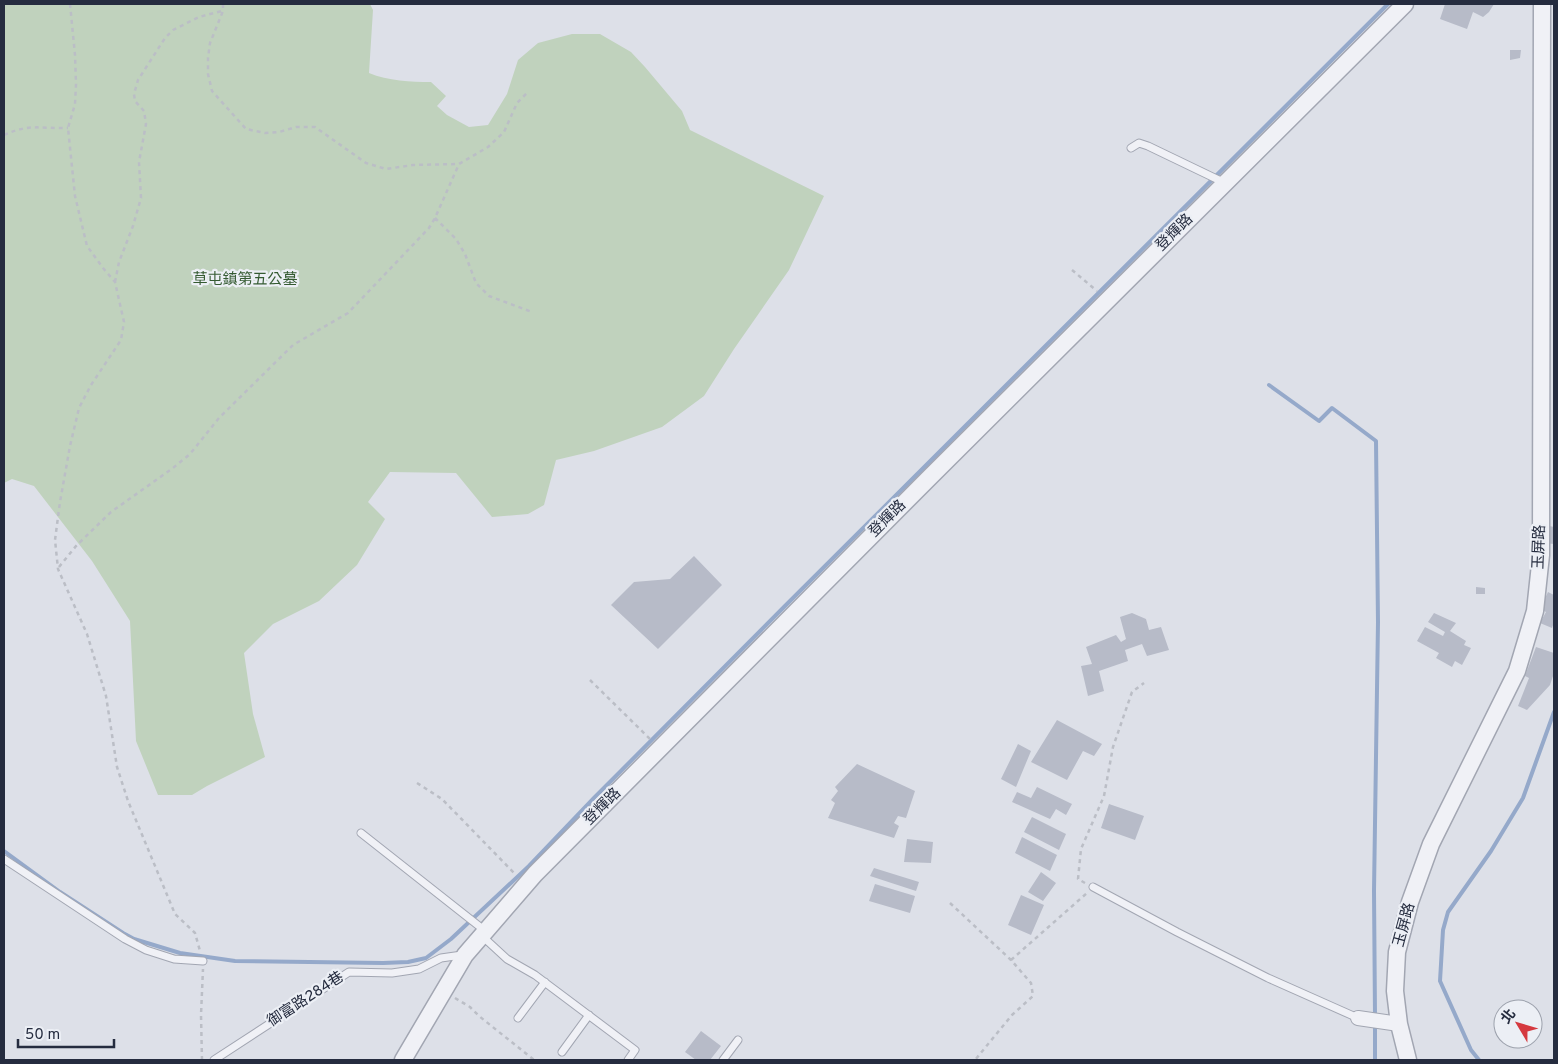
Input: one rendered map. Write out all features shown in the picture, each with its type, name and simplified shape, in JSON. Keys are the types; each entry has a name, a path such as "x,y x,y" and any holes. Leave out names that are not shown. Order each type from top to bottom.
{"street":[{"name":"登輝路","path":"403,1060 465,955 525,885 1405,4"},
{"name":"玉屏路","path":"1408,1060 1399,1024 1395,991 1398,952 1410,902 1431,844 1517,670 1535,611 1541,555 1542,4"},
{"path":"1364,1020 1399,1024"}],"lane":[{"path":"1131,148 1139,143 1148,146 1226,183"},
{"path":"361,833 482,933 507,959 545,982 635,1050 628,1060"},
{"path":"4,859 132,943 146,950 174,959 203,961"},
{"path":"1094,887 1268,978 1364,1020"},
{"name":"御富路284巷","path":"214,1060 349,972 392,973 419,968 441,958 465,955"},
{"path":"518,1018 545,982"},
{"path":"562,1052 589,1015"},
{"path":"723,1060 738,1040"}],"path":[{"path":"70,4 76,84 75,104 68,128 75,196 88,246 116,282"},
{"path":"222,4 223,11 210,43 208,74 212,91 246,129 265,133 279,132 296,126 315,127 366,163 386,169 413,165 459,164 488,147 504,132 517,103 528,92"},
{"path":"202,1060 203,961 195,932 175,914 128,800 117,767 106,696 87,634 58,569 55,540 70,446 80,408 91,385 120,340 124,322 116,282 119,262 133,226 141,198 139,162 146,124 144,111 136,101 134,94 138,80 165,38 173,30 199,17 223,11"},
{"path":"4,135 30,126 52,129 68,128"},
{"path":"58,569 76,546 111,512 190,454 219,418 293,345 348,313 429,228 459,164"},
{"path":"435,218 456,239 465,254 476,282 489,296 532,312"},
{"path":"1072,270 1107,301"},
{"path":"590,680 660,749"},
{"path":"1011,960 1094,887 1078,879 1081,849 1104,796 1113,747 1132,692 1144,683"},
{"path":"417,783 442,799 525,885"},
{"path":"950,903 1011,960 1031,983 1033,996 1012,1015 975,1060"},
{"path":"443,991 470,1007 534,1060"}],"green space":[{"name":"草屯鎮第五公墓","path":"4,4 370,4 373,10 369,73 392,79 431,82 446,96 437,106 447,115 469,127 488,125 507,94 518,60 538,43 572,34 600,34 631,52 682,111 690,130 824,196 789,270 704,396 662,427 594,451 556,460 544,505 528,514 492,517 456,473 390,472 368,502 385,519 357,565 319,601 273,624 244,653 253,714 265,757 192,795 158,795 136,741 130,621 92,561 34,486 12,479 4,483"}],"building":[{"path":"1445,4 1494,4 1483,17 1473,12 1467,29 1440,19"},
{"path":"1510,50 1521,50 1520,58 1510,60"},
{"path":"1545,525 1554,527 1554,544 1544,543"},
{"path":"694,556 722,585 658,649 611,605 634,582 670,579"},
{"path":"1476,587 1485,588 1485,594 1476,594"},
{"path":"1548,592 1554,595 1554,622 1552,628 1540,623 1546,612 1540,609"},
{"path":"1132,613 1146,619 1149,630 1161,627 1169,650 1147,656 1142,644 1125,650 1128,661 1099,671 1104,691 1088,696 1081,666 1092,664 1086,647 1116,635 1121,642 1126,639 1120,617"},
{"path":"1434,613 1456,623 1450,631 1466,641 1464,645 1471,648 1462,665 1455,661 1452,667 1436,658 1439,653 1417,641 1425,627 1443,636 1445,632 1428,622"},
{"path":"1536,647 1554,653 1554,673 1550,685 1527,710 1518,706 1529,678 1525,676"},
{"path":"1057,720 1102,744 1094,756 1083,751 1067,780 1031,762"},
{"path":"1018,744 1031,751 1016,787 1001,779"},
{"path":"857,764 915,791 906,818 898,816 894,823 899,826 894,838 828,818 835,803 831,800 838,791 835,787"},
{"path":"1037,787 1072,804 1066,815 1056,809 1050,819 1012,802 1017,792 1031,798"},
{"path":"1109,804 1144,816 1135,840 1101,828"},
{"path":"1032,817 1066,834 1059,850 1024,832"},
{"path":"1022,837 1057,855 1050,871 1015,853"},
{"path":"907,839 933,842 931,863 904,862"},
{"path":"874,868 919,882 916,891 870,876"},
{"path":"1041,872 1056,883 1043,901 1028,892"},
{"path":"875,884 915,896 910,913 869,901"},
{"path":"1021,895 1044,905 1031,935 1008,925"},
{"path":"701,1031 721,1046 710,1060 696,1060 685,1052"}],"waterway":[{"path":"4,851 60,892 123,933 134,939 180,953 235,961 383,963 408,962 426,958 451,939 529,866 785,606 1388,4"},
{"path":"1269,385 1319,421 1332,408 1376,441 1378,622 1374,891 1375,1016"},
{"path":"1479,1060 1471,1050 1440,981 1443,930 1448,912 1491,851 1523,798 1554,712"},
{"path":"1375,1023 1375,1060"}]}
